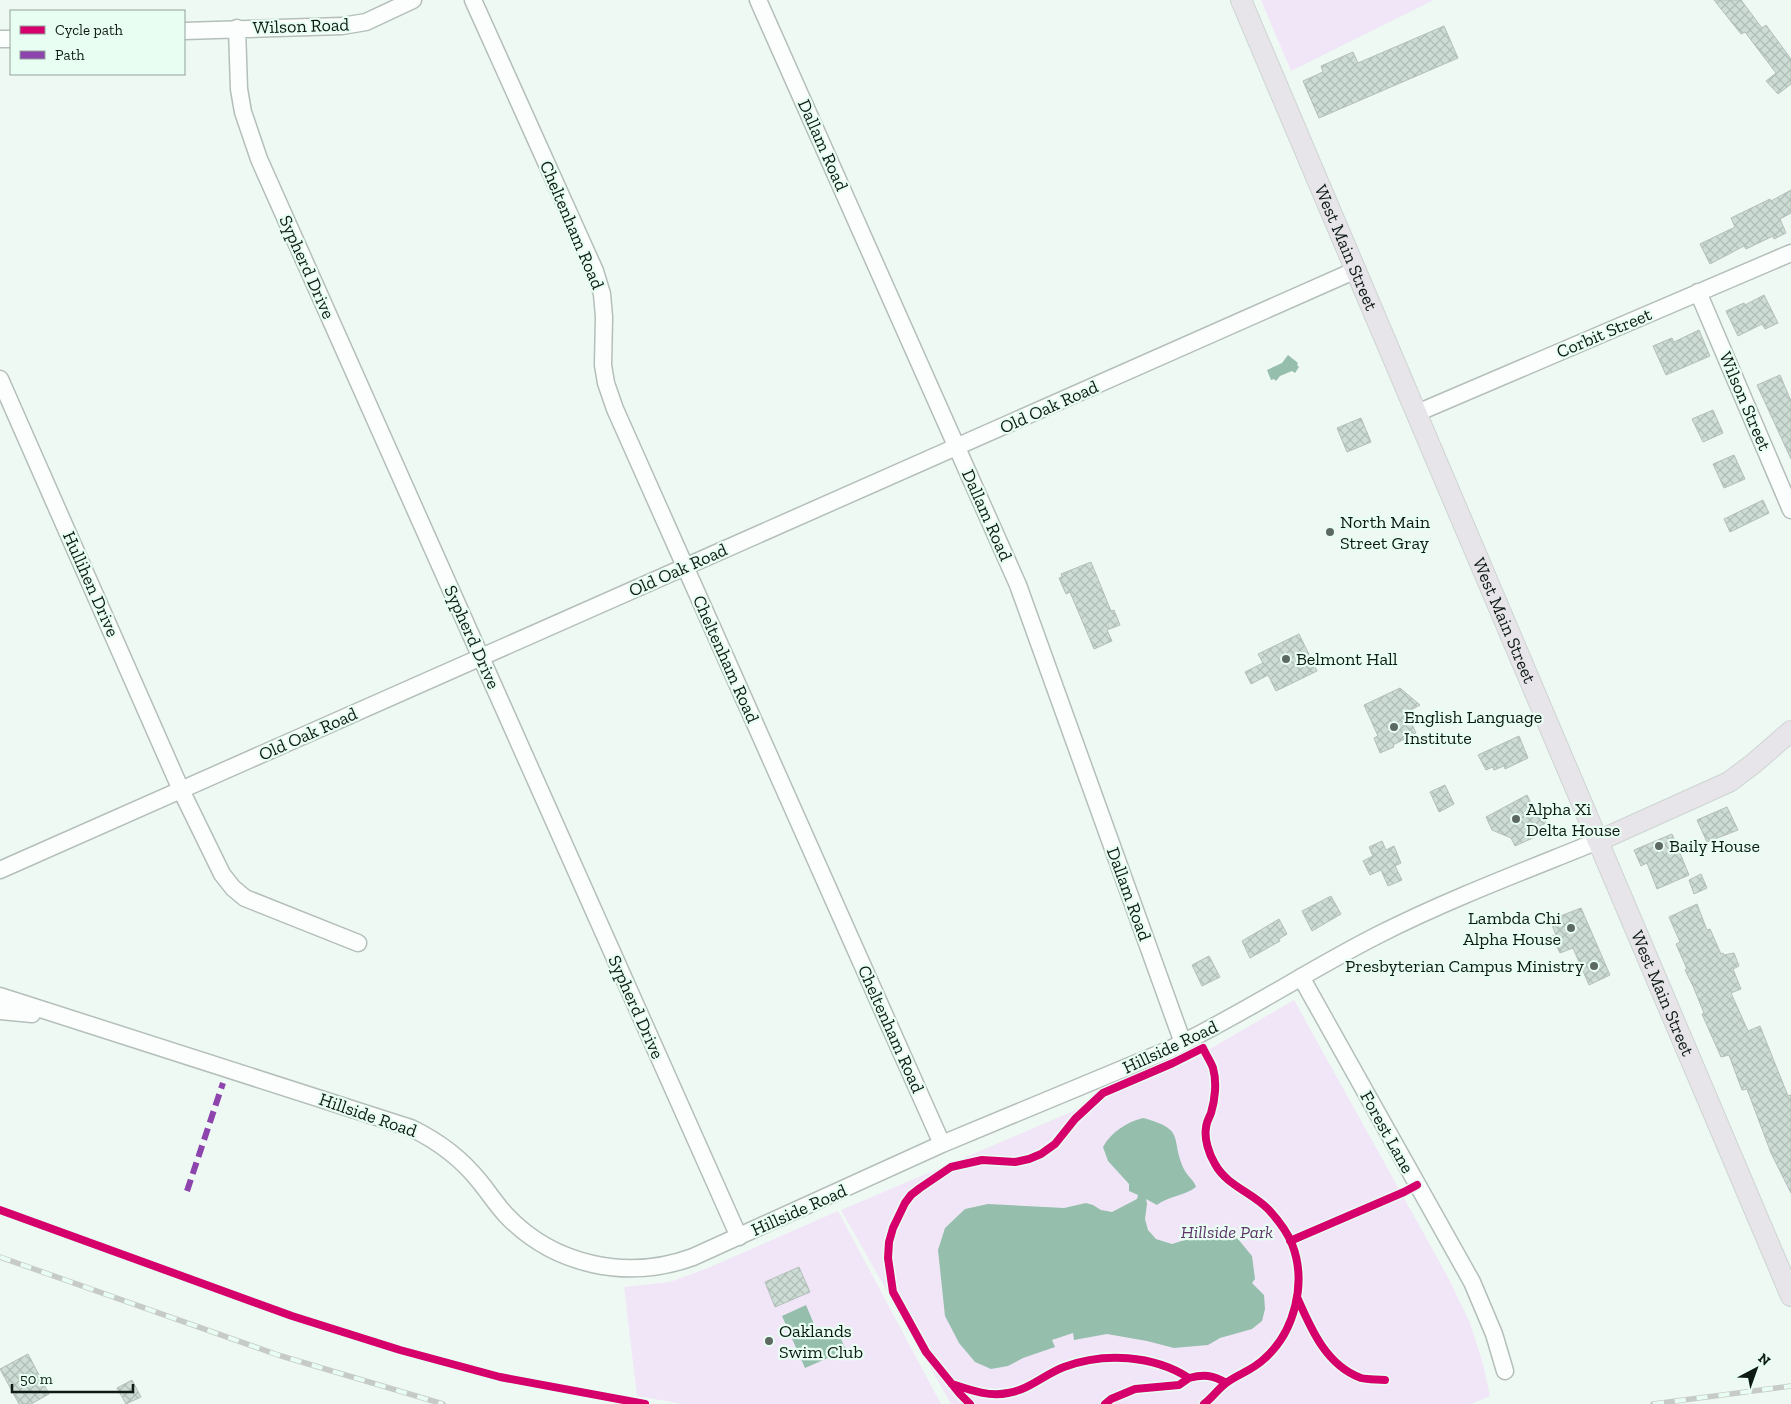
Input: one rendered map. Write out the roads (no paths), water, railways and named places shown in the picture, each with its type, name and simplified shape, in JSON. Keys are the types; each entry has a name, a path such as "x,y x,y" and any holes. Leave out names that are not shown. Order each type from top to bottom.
{"main road":[{"name":"West Main Street","path":"1241,0 1791,1296"},
{"path":"1598,841 1729,782 1791,731"}],"street":[{"name":"Wilson Road","path":"185,30 342,26 366,22 413,0"},
{"name":"Cheltenham Road","path":"473,0 595,271 602,294 604,317 603,365 606,384 615,409 942,1144"},
{"name":"Dallam Road","path":"758,0 1021,593 1183,1043"},
{"name":"Sypherd Drive","path":"237,28 240,89 243,112 250,135 738,1237"},
{"name":"Corbit Street","path":"1417,413 1791,253"},
{"name":"Old Oak Road","path":"0,870 1356,270"},
{"name":"Wilson Street","path":"1698,292 1791,510"},
{"name":"Hullihen Drive","path":"0,379 181,790 222,874 233,888 245,898 358,944"},
{"name":"Hillside Road","path":"0,996 411,1128 436,1141 457,1157 521,1229 547,1246 579,1261 609,1268 658,1266 693,1257 942,1144 1183,1043 1358,945 1469,893 1598,841"},
{"name":"Forest Lane","path":"1301,977 1472,1282 1494,1334 1505,1371"},
{"path":"0,1011 64,1017"}],"railway":[{"path":"0,1257 278,1355 443,1404"},
{"path":"1653,1404 1791,1386"}],"place":[{"name":"North Main Street Gray","path":"1330,532"},
{"name":"Belmont Hall","path":"1286,659"},
{"name":"English Language Institute","path":"1394,727"},
{"name":"Alpha Xi Delta House","path":"1516,819"},
{"name":"Baily House","path":"1659,846"},
{"name":"Lambda Chi Alpha House","path":"1571,928"},
{"name":"Presbyterian Campus Ministry","path":"1594,966"},
{"name":"Oaklands Swim Club","path":"769,1341"}],"park label":[{"name":"Hillside Park","path":"1227,1232"}]}
